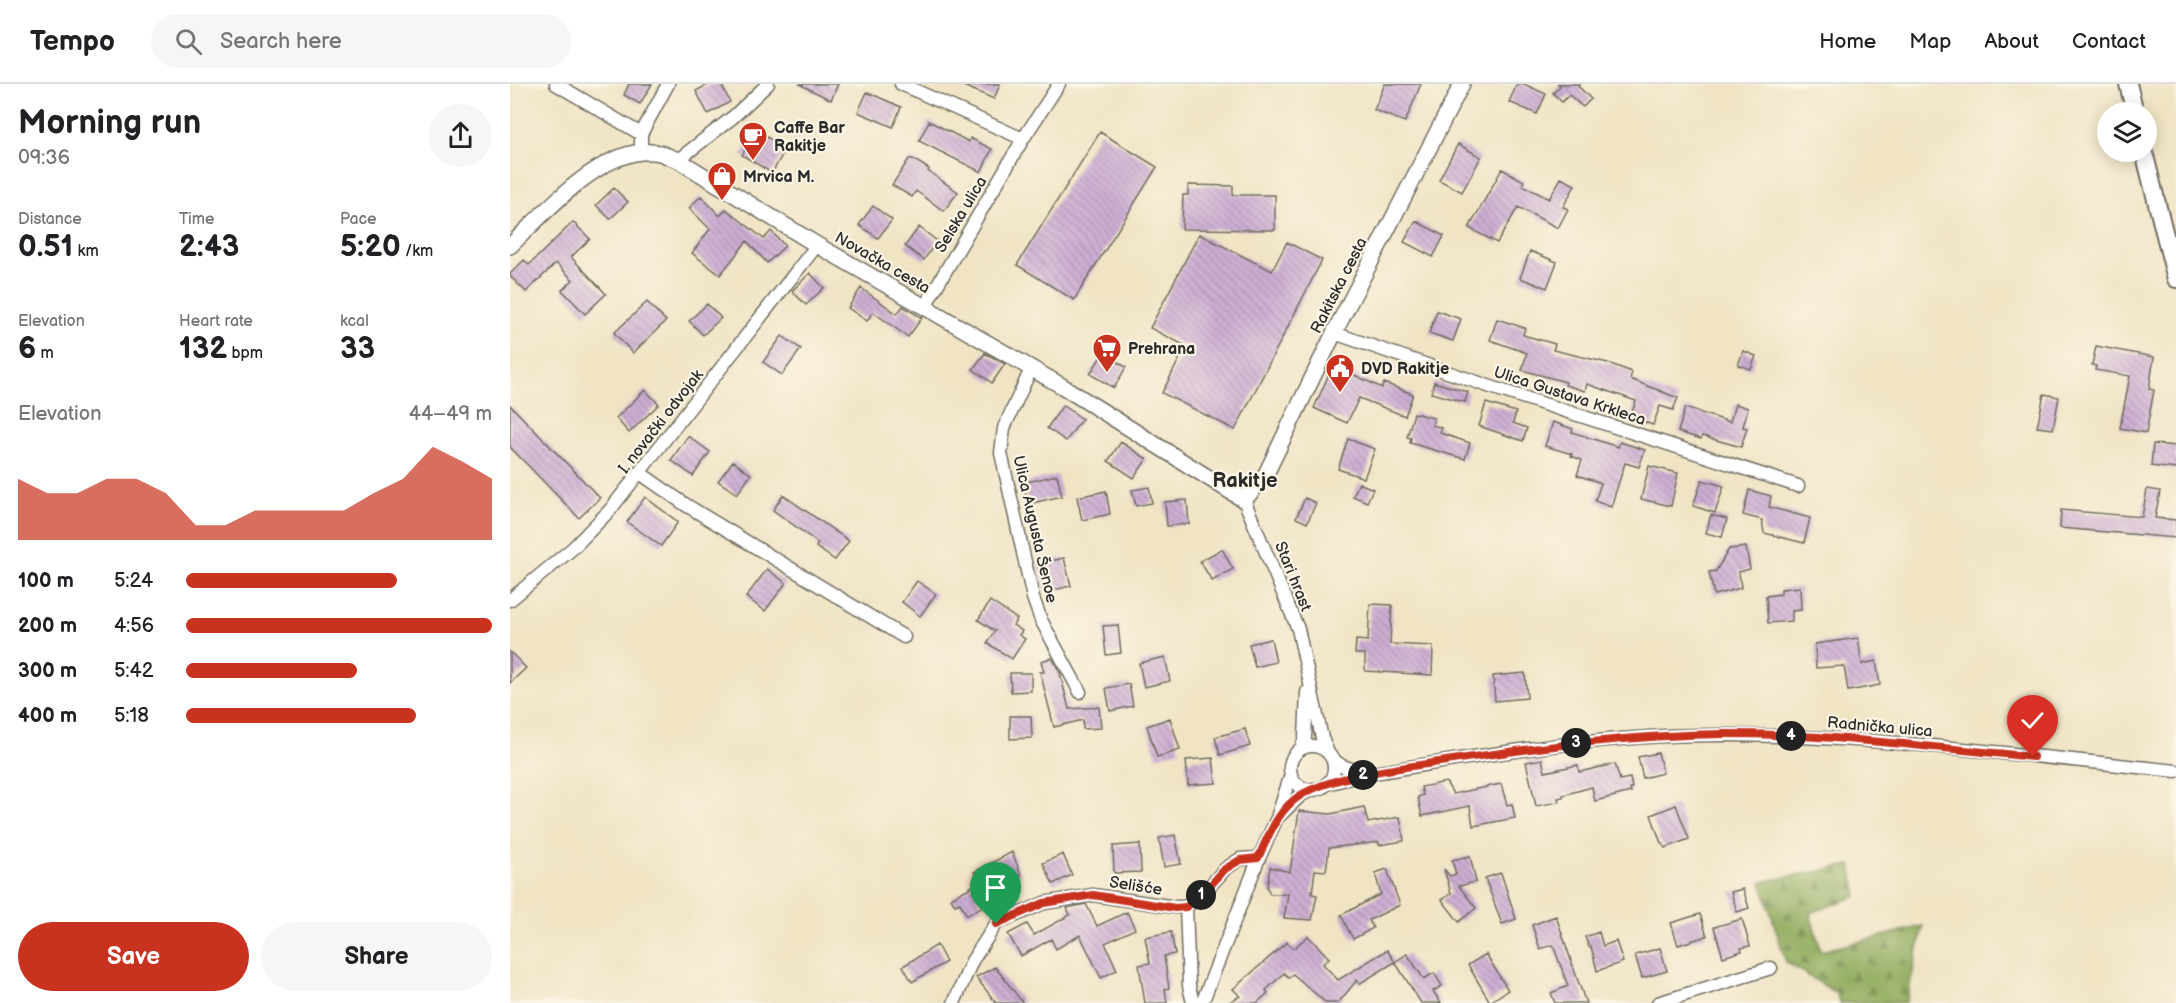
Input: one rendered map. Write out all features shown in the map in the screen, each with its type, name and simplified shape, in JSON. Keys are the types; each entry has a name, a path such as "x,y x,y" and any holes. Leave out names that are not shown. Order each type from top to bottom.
{"main road":[{"path":"2128,84 2132,102"},
{"path":"2147,162 2176,279"}],"street":[{"path":"556,84 641,134"},
{"path":"641,153 641,134 668,84"},
{"path":"678,160 733,117 768,84"},
{"path":"901,84 1023,139"},
{"name":"Selska ulica","path":"925,306 1023,139 1059,84"},
{"name":"Rakitska cesta","path":"1244,500 1265,476 1334,333 1462,84"},
{"name":"Novačka cesta","path":"510,246 586,175 604,164 641,153 659,153 678,160 817,245 1062,386 1244,500"},
{"name":"I. novački odvojak","path":"510,600 573,548 610,510 817,245"},
{"name":"Ulica Gustava Krkleca","path":"1334,333 1494,388 1798,486"},
{"name":"Ulica Augusta Šenoe","path":"1030,369 1004,428 1000,453 1033,598 1041,620 1080,692"},
{"path":"640,474 686,505 904,637"},
{"name":"Stari hrast","path":"1244,500 1298,629 1322,738 1330,756"},
{"name":"Stari hrast","path":"1301,749 1305,738 1308,705 1307,667"},
{"name":"Radnička ulica","path":"1326,784 1367,774 1565,744 1631,737 1726,734 1835,739 2176,771"},
{"path":"1202,1003 1258,858 1277,818 1292,774 1292,760 1301,749 1315,746 1330,756 1334,772 1326,784 1300,796 1277,818"},
{"name":"Radnička ulica","path":"1330,756 1342,766 1367,774"},
{"path":"1292,774 1300,785 1313,789"},
{"path":"1194,1003 1189,986 1186,907 1225,869 1240,860 1258,858"},
{"name":"Selišće","path":"954,1003 972,961 996,924 1044,903 1093,895 1175,908 1186,907"},
{"path":"1658,1003 1771,968"}],"green space":[{"path":"1851,865 1857,896 1810,913 1821,951 1923,926 1906,1003 1840,1003 1836,993 1786,962 1761,882"}],"building":[{"path":"629,84 652,84 640,104 624,95"},
{"path":"709,84 721,84 730,102 708,114 696,91"},
{"path":"799,84 838,84 831,100"},
{"path":"959,84 1000,84 994,99"},
{"path":"1385,84 1421,84 1405,122 1374,110"},
{"path":"1517,84 1524,84 1546,94 1537,114 1509,102"},
{"path":"1558,84 1580,84 1578,86 1591,99 1583,107 1569,95 1562,102 1553,93 1560,86"},
{"path":"867,92 901,107 893,127 858,112"},
{"path":"929,121 969,142 970,138 992,149 981,172 919,141"},
{"path":"756,131 786,148 772,173 742,155"},
{"path":"1100,132 1157,167 1074,300 1017,265"},
{"path":"1458,144 1481,157 1462,192 1439,180"},
{"path":"909,159 929,169 928,171 958,192 944,211 916,191 912,197 892,185"},
{"path":"1502,169 1524,181 1522,185 1549,199 1561,178 1575,185 1563,207 1568,209 1558,228 1518,207 1497,243 1469,228"},
{"path":"1188,185 1233,186 1233,195 1275,195 1275,230 1182,229 1183,195 1188,195"},
{"path":"614,188 628,202 610,219 596,205"},
{"path":"701,196 720,216 726,209 764,239 771,231 785,246 767,263 747,241 720,275 692,253 710,229 689,208"},
{"path":"873,206 892,220 878,238 859,225"},
{"path":"1416,221 1444,236 1433,257 1404,242"},
{"path":"573,222 590,239 571,257 606,294 585,314 562,290 573,280 556,263 526,292 510,276 524,260 529,265"},
{"path":"919,227 937,241 924,260 905,246"},
{"path":"1199,234 1272,271 1287,242 1322,260 1235,430 1162,393 1186,346 1150,328"},
{"path":"1530,251 1557,262 1547,288 1520,278"},
{"path":"810,273 824,288 806,305 792,291"},
{"path":"861,288 897,314 903,306 922,318 908,337 873,312 867,321 848,308"},
{"path":"647,302 666,321 633,353 614,333"},
{"path":"707,304 721,318 703,335 689,321"},
{"path":"1437,311 1461,319 1453,341 1429,333"},
{"path":"1497,319 1525,328 1523,335 1555,344 1553,350 1608,363 1632,372 1630,379 1678,398 1673,410 1660,406 1653,425 1630,417 1636,401 1587,384 1585,391 1565,385 1566,382 1522,370 1527,353 1490,340"},
{"path":"782,336 801,349 782,375 763,362"},
{"path":"2096,346 2154,357 2149,389 2154,390 2146,433 2120,428 2130,376 2095,370 2096,366 2092,365"},
{"path":"1743,351 1756,356 1751,369 1738,365"},
{"path":"985,353 1005,364 992,383 973,369"},
{"path":"1103,353 1126,367 1114,388 1090,374"},
{"name":"DVD Rakitje","path":"1333,365 1382,388 1384,383 1413,394 1405,416 1359,398 1347,423 1314,408"},
{"path":"1434,382 1468,392 1465,402 1431,393"},
{"path":"645,390 659,404 629,433 616,418"},
{"path":"2044,394 2059,397 2053,429 2037,427"},
{"path":"1486,403 1516,412 1513,423 1527,428 1523,441 1479,426"},
{"path":"1735,404 1748,408 1743,427 1747,428 1741,447 1678,432 1685,408 1730,422"},
{"path":"510,405 600,498 579,518 510,447"},
{"path":"1063,405 1082,419 1066,441 1047,428"},
{"path":"1414,413 1434,418 1432,425 1442,428 1440,433 1470,443 1465,459 1410,443 1411,438 1407,437"},
{"path":"1553,422 1573,429 1572,432 1618,447 1620,442 1645,450 1639,467 1625,463 1611,507 1595,501 1601,483 1577,475 1582,460 1571,456 1572,454 1545,446"},
{"path":"688,436 710,452 693,476 671,460"},
{"path":"1348,439 1375,449 1364,478 1338,469"},
{"path":"1121,442 1147,459 1134,478 1108,461"},
{"path":"2153,444 2176,446 2176,469 2151,466"},
{"path":"733,461 751,475 737,494 718,481"},
{"path":"1649,466 1678,473 1671,506 1641,499"},
{"path":"1057,475 1062,496 1028,504 1023,483"},
{"path":"1702,480 1724,486 1715,513 1693,506"},
{"path":"1359,483 1373,489 1367,502 1353,496"},
{"path":"1149,487 1152,503 1136,506 1132,490"},
{"path":"2147,489 2160,491 2155,518 2176,520 2176,538 2060,528 2061,510 2142,517"},
{"path":"1749,490 1771,496 1769,507 1810,518 1804,543 1764,533 1762,520 1743,515"},
{"path":"1106,491 1110,514 1082,520 1077,497"},
{"path":"783,495 849,541 835,560 816,547 818,543 773,510"},
{"path":"645,497 678,522 661,546 627,522"},
{"path":"1305,498 1316,503 1307,523 1296,518"},
{"path":"1187,500 1189,524 1167,526 1165,502"},
{"path":"1711,515 1727,519 1722,537 1706,533"},
{"path":"1746,547 1750,569 1739,572 1741,588 1714,595 1709,572 1716,571 1729,549"},
{"path":"1222,549 1233,569 1212,581 1200,561"},
{"path":"1064,558 1071,586 1045,592 1038,564"},
{"path":"767,569 786,583 765,611 746,597"},
{"path":"917,581 936,594 920,616 902,602"},
{"path":"1800,587 1801,610 1792,611 1792,621 1768,623 1766,596 1781,594 1781,589"},
{"path":"990,601 1017,619 1013,625 1022,631 1019,635 1025,639 1012,659 987,643 995,631 978,620"},
{"path":"1370,604 1392,605 1390,644 1433,646 1432,675 1365,671 1365,654 1355,654 1356,640 1368,641"},
{"path":"1118,625 1121,653 1106,655 1103,626"},
{"path":"1858,638 1862,664 1876,661 1880,685 1848,691 1844,666 1816,668 1815,644"},
{"path":"1271,639 1276,662 1255,667 1249,644"},
{"path":"510,652 526,668 510,683"},
{"path":"1165,657 1170,681 1144,687 1139,663"},
{"path":"1052,658 1060,673 1069,709 1099,707 1101,728 1083,729 1083,720 1054,727 1040,672 1044,672 1041,661"},
{"path":"1010,673 1031,673 1031,691 1011,692"},
{"path":"1525,673 1527,698 1495,701 1493,676"},
{"path":"1129,684 1133,706 1110,711 1106,688"},
{"path":"1010,716 1031,716 1032,738 1010,739"},
{"path":"1170,718 1180,750 1157,757 1147,726"},
{"path":"1245,729 1250,746 1220,755 1215,737"},
{"path":"1658,753 1663,773 1643,778 1638,757"},
{"path":"1213,758 1216,783 1188,785 1186,760"},
{"path":"1542,759 1545,772 1578,765 1579,772 1615,764 1620,780 1630,778 1631,792 1595,801 1592,787 1563,795 1558,798 1559,802 1536,806 1526,762"},
{"path":"1446,782 1453,794 1501,784 1507,805 1512,804 1515,818 1473,826 1470,806 1422,816 1418,797 1423,795 1421,787"},
{"path":"1676,805 1689,839 1665,848 1651,815"},
{"path":"1364,807 1368,823 1400,817 1404,841 1329,848 1326,871 1315,870 1312,894 1317,895 1312,920 1284,918 1288,894 1270,894 1267,887 1270,867 1290,872 1299,811 1330,814"},
{"path":"1175,835 1181,864 1164,867 1159,838"},
{"path":"1140,844 1141,872 1114,873 1113,846"},
{"path":"1012,852 1021,875 976,896 982,907 967,915 960,903 955,905 951,898 980,882 974,872"},
{"path":"1063,854 1072,875 1053,884 1043,863"},
{"path":"1470,856 1476,882 1459,886 1476,908 1459,922 1442,900 1451,893 1444,869 1450,876 1456,874 1452,860"},
{"path":"1387,869 1400,905 1369,920 1373,928 1353,939 1341,915 1381,894 1375,873"},
{"path":"1501,873 1516,919 1502,924 1485,878"},
{"path":"1743,889 1749,908 1737,912 1731,892"},
{"path":"1086,904 1097,926 1127,912 1135,929 1105,943 1117,970 1101,978 1080,935 1056,949 1051,939 1021,956 1008,934 1027,924 1034,935 1070,915 1067,908"},
{"path":"1700,914 1707,936 1678,945 1671,923"},
{"path":"1556,916 1586,1003 1555,1003 1551,993 1568,986 1553,945 1540,949 1532,925"},
{"path":"1742,919 1750,946 1723,957 1714,927"},
{"path":"1171,932 1175,954 1164,956 1169,988 1165,989 1167,1003 1145,1003 1139,965 1150,963 1145,937"},
{"path":"1599,932 1603,946 1616,941 1623,962 1597,971 1591,946 1589,947 1585,937"},
{"path":"1308,936 1329,958 1323,964 1338,980 1387,950 1395,962 1359,984 1357,980 1338,1003 1326,1003 1293,974 1289,978 1284,973 1266,990 1268,993 1257,1003 1228,1003 1240,996 1233,989 1287,942 1293,949"},
{"path":"937,945 946,962 912,982 903,966"},
{"path":"1660,948 1667,971 1642,978 1635,955"},
{"path":"1407,954 1424,979 1434,973 1442,986 1433,991 1441,1003 1421,1003 1395,962"},
{"path":"1486,954 1508,990 1490,1002 1468,965"},
{"path":"995,967 1023,1003 996,1003 976,977"}],"place":[{"name":"Caffe Bar Rakitje","path":"753,162"},
{"name":"Mrvica M.","path":"722,202"},
{"name":"Prehrana","path":"1107,374"},
{"name":"DVD Rakitje","path":"1340,394"}],"district":[{"name":"Rakitje","path":"1245,480"}],"route":[{"path":"996,924 1044,903 1093,895 1175,908 1186,907 1225,869 1240,860 1258,858 1277,818 1289,804 1313,789 1367,774 1533,748 1631,737 1726,734 1813,737 2033,757"}]}
